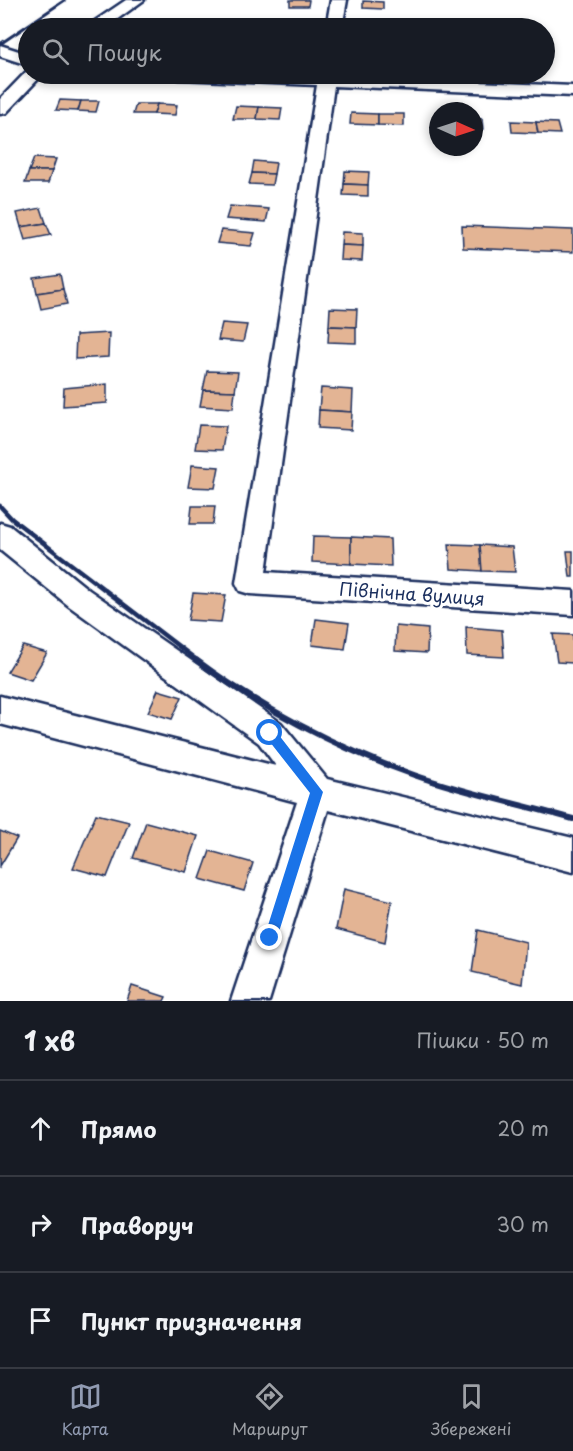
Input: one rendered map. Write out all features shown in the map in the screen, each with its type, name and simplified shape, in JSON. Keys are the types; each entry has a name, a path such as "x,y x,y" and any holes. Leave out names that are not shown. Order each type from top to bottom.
{"street":[{"path":"110,18 136,0"},
{"path":"336,18 339,0"},
{"path":"0,50 18,56"},
{"path":"0,109 24,84"},
{"name":"Північна вулиця","path":"325,84 250,583 573,603"},
{"path":"450,84 573,91"},
{"path":"0,534 79,598 270,733 317,792"},
{"path":"0,710 573,855"},
{"path":"250,1001 317,792"}],"building":[{"path":"290,0 309,0 308,6 290,6"},
{"path":"363,1 383,2 383,9 363,8"},
{"path":"60,100 81,101 78,111 56,110"},
{"path":"81,101 99,101 96,112 78,111"},
{"path":"136,104 157,104 154,114 133,114"},
{"path":"157,104 177,105 175,115 154,114"},
{"path":"236,106 259,107 257,119 233,119"},
{"path":"259,107 282,108 280,120 257,119"},
{"path":"351,113 378,114 378,125 350,124"},
{"path":"378,114 404,114 404,126 378,125"},
{"path":"511,121 536,122 538,133 512,132"},
{"path":"536,122 557,123 560,134 538,133"},
{"path":"34,158 56,159 52,171 29,171"},
{"path":"254,161 276,163 274,174 252,173"},
{"path":"29,171 52,171 48,183 25,183"},
{"path":"345,171 369,172 368,185 344,184"},
{"path":"252,173 274,174 272,185 249,184"},
{"path":"344,184 368,185 368,196 343,195"},
{"path":"230,206 269,209 266,222 226,219"},
{"path":"41,208 46,223 21,227 17,213"},
{"path":"46,223 51,235 25,240 21,227"},
{"path":"462,226 573,230 573,252 463,248"},
{"path":"221,230 255,233 251,246 217,243"},
{"path":"342,232 363,233 363,246 341,245"},
{"path":"341,245 363,246 362,261 340,260"},
{"path":"60,274 63,289 37,293 34,278"},
{"path":"63,289 67,304 41,309 37,293"},
{"path":"330,308 357,309 356,327 329,326"},
{"path":"222,323 247,325 243,342 218,340"},
{"path":"329,326 356,327 356,343 328,342"},
{"path":"109,333 108,357 75,359 76,335"},
{"path":"207,371 238,372 235,391 203,390"},
{"path":"107,384 107,403 63,406 64,388"},
{"path":"321,388 353,390 352,412 319,410"},
{"path":"203,390 235,391 233,408 200,406"},
{"path":"319,410 352,412 351,430 318,428"},
{"path":"199,425 226,426 222,450 195,449"},
{"path":"192,465 219,467 215,488 188,487"},
{"path":"192,506 215,506 213,524 190,524"},
{"path":"313,536 351,537 351,564 312,562"},
{"path":"351,537 390,539 391,566 351,564"},
{"path":"449,544 480,545 482,571 451,569"},
{"path":"480,545 512,547 515,572 482,571"},
{"path":"567,551 573,551 573,577 570,577"},
{"path":"193,593 226,595 221,622 188,620"},
{"path":"316,619 349,623 345,649 312,645"},
{"path":"396,626 428,629 427,653 395,651"},
{"path":"466,627 502,630 504,657 467,655"},
{"path":"553,634 573,635 573,663 557,662"},
{"path":"23,646 47,653 31,680 7,672"},
{"path":"158,690 182,697 172,719 148,712"},
{"path":"96,814 129,822 107,877 73,868"},
{"path":"146,822 198,836 186,872 133,858"},
{"path":"0,831 17,838 0,866"},
{"path":"210,851 253,863 244,891 200,879"},
{"path":"344,889 392,901 385,942 336,929"},
{"path":"478,930 526,942 522,984 472,972"},
{"path":"132,986 166,997 164,1001 127,1001"}],"railway":[{"path":"38,18 65,0"},
{"path":"0,44 18,32"},
{"path":"0,506 12,519 198,661"},
{"path":"196,660 273,710 357,753 433,781 573,819"}],"route":[{"path":"270,733 317,792 270,938"}]}
